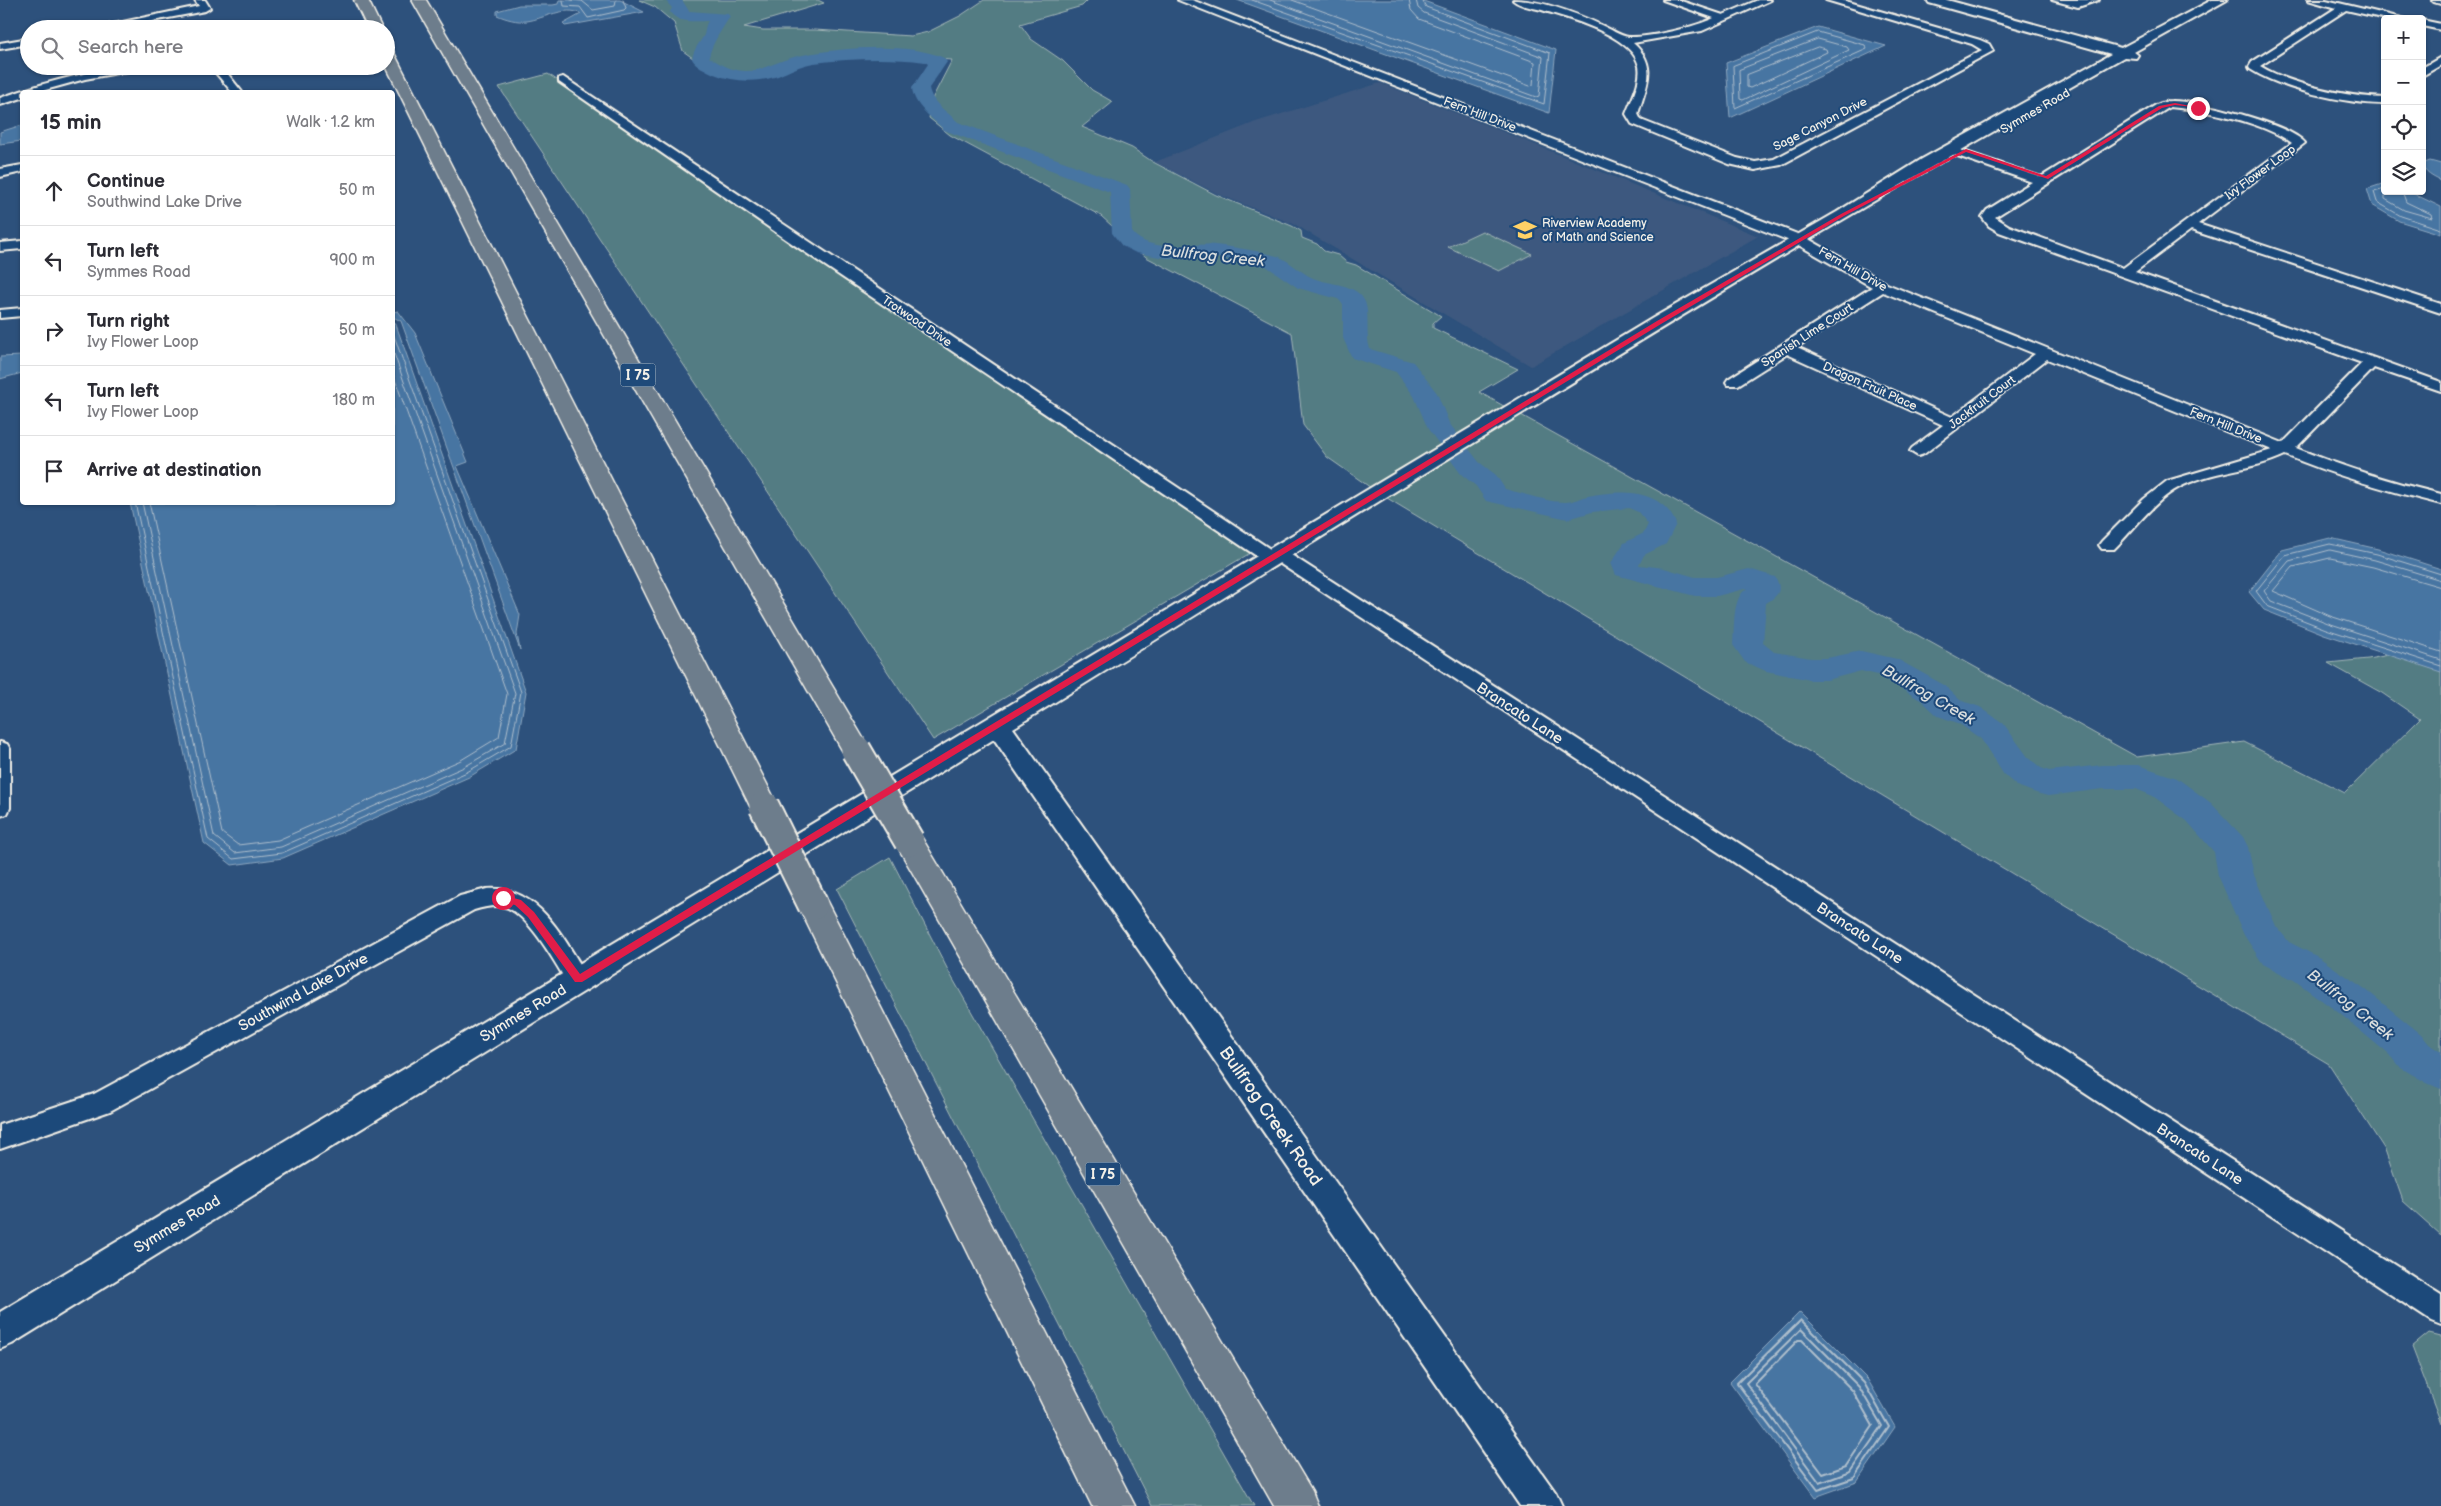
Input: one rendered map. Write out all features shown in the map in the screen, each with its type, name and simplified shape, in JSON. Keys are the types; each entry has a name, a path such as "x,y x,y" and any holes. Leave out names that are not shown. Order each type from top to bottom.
{"highway":[{"path":"361,0 371,20"},
{"name":"I 75","path":"419,0 1297,1506"},
{"path":"395,69 1114,1506"}],"street":[{"path":"142,20 205,8 200,0"},
{"name":"Fern Hill Drive","path":"1183,0 1800,240 1882,288 2286,449 2340,470 2441,499"},
{"name":"Sage Canyon Drive","path":"1518,0 1601,28 1626,42 1639,55 1644,66 1632,114 1636,122 1733,161 1755,166 1777,162 1988,51 1985,46 1976,42 1831,0"},
{"path":"1668,0 1723,18"},
{"path":"1626,42 1698,30 1766,0"},
{"path":"1933,0 2130,52"},
{"path":"1955,0 2130,52"},
{"path":"2057,0 2078,4 2094,0"},
{"name":"Symmes Road","path":"0,1332 1495,425 1644,331 1843,215 2222,0"},
{"path":"2313,0 2350,4"},
{"path":"2331,0 2383,15"},
{"path":"2437,0 2441,1"},
{"path":"2350,4 2254,67 2268,75 2354,99 2370,102 2381,101"},
{"path":"2426,24 2441,27"},
{"path":"0,46 20,43"},
{"path":"2426,71 2441,60"},
{"path":"35,90 90,75"},
{"path":"223,75 235,90"},
{"name":"Trotwood Drive","path":"564,80 798,241 1276,557"},
{"path":"0,102 20,95"},
{"name":"Ivy Flower Loop","path":"2125,273 2299,143 2284,133 2198,108 2169,104 2160,107 2044,179 1991,213 1988,217 2004,229 2125,273 2371,362 2441,386"},
{"path":"1958,150 2044,179"},
{"path":"0,173 20,169"},
{"path":"2188,225 2441,309"},
{"path":"0,247 20,245"},
{"name":"Spanish Lime Court","path":"1733,382 1882,288"},
{"path":"0,314 20,312"},
{"name":"Dragon Fruit Place","path":"1787,348 1954,424"},
{"name":"Jackfruit Court","path":"1918,451 2046,353"},
{"path":"2108,545 2170,485 2204,472 2269,458 2286,449 2371,362"},
{"name":"Brancato Lane","path":"1276,557 2441,1311"},
{"name":"Bullfrog Creek Road","path":"998,726 1543,1506"},
{"path":"0,750 0,808"},
{"name":"Southwind Lake Drive","path":"0,1137 102,1103 452,911 485,897 503,898 518,903 531,914 578,980"}],"shaded area":[{"name":"Riverview Academy of Math and Science","path":"1380,83 1758,236 1531,366 1296,225 1218,194 1155,162 1256,122"}],"green space":[{"path":"639,0 818,0 824,3 744,27 763,30 815,30 911,36 928,32 960,16 984,0 1088,0 1082,6 1020,24 1031,39 1063,61 1092,90 1113,102 1082,127 1132,148 1153,162 1216,195 1292,226 1301,231 1302,238 1317,244 1324,251 1338,255 1346,262 1356,265 1441,316 1433,323 1433,328 1518,369 1479,392 1509,409 1374,490 1327,457 1303,425 1292,333 1146,257 1101,216 950,135 929,118 933,97 952,60 832,53 742,79 704,66 683,51 674,23 655,7"},
{"path":"548,74 1252,552 933,740 499,87"},
{"path":"1482,231 1532,254 1499,271 1448,247"},
{"path":"1521,415 2137,757 2244,742 2345,793 2420,719 2382,693 2328,663 2368,659 2441,645 2441,1235 2403,1201 2385,1150 2329,1064 1387,498"},
{"path":"890,857 950,974 1254,1506 1152,1506 837,889"},
{"path":"2429,1333 2441,1336 2441,1423 2412,1347"}],"water":[{"path":"559,0 620,0 644,12 565,26 563,24 581,14 568,11 523,21 497,15 497,11 519,5 553,5 558,4"},
{"path":"1237,0 1421,0 1556,50 1549,113"},
{"path":"1818,27 1886,46 1730,118 1726,63"},
{"path":"20,126 20,141 0,144 0,132"},
{"path":"2430,161 2441,164 2441,181 2426,171 2426,162"},
{"path":"2381,184 2381,195 2416,195 2441,207 2441,234 2399,221 2372,205 2367,189"},
{"path":"398,311 415,333 468,462 457,466 520,615 517,634 520,650 401,321 395,318 395,312"},
{"path":"395,322 526,692 516,749 469,777 283,858 232,865 204,843 130,505 395,505"},
{"path":"20,356 20,374 0,379 0,357"},
{"path":"2330,538 2378,549 2441,569 2441,672 2324,634 2264,610 2249,592 2282,550"},
{"path":"1800,1312 1868,1380 1895,1427 1857,1482 1815,1497 1730,1382"}],"waterway":[{"name":"Bullfrog Creek","path":"673,0 680,7 678,12 686,16 722,17 713,26 712,36 702,49 700,59 715,68 731,74 748,76 766,74 797,61 850,55 895,55 930,58 938,62 923,81 921,94 935,112 951,126 1120,189 1122,233 1129,242 1144,248 1166,252 1213,251 1273,261 1282,269 1306,283 1346,294 1354,303 1355,338 1360,353 1371,358 1405,367 1417,386 1425,393 1437,424 1470,468 1487,481 1495,495 1568,511 1588,504 1631,500 1648,506 1659,516 1662,524 1656,538 1634,549 1625,563 1626,569 1639,574 1664,577 1692,586 1717,586 1742,579 1756,580 1765,584 1765,591 1752,598 1748,645 1756,655 1766,661 1811,669 1827,669 1861,661 1886,666 1933,693 1949,708 1969,715 1992,731 2016,766 2029,777 2048,784 2103,777 2138,777 2165,787 2199,812 2231,847 2236,875 2244,894 2262,935 2276,953 2307,969 2328,986 2352,1001 2407,1046 2415,1056 2441,1071"}],"place":[{"name":"Riverview Academy of Math and Science","path":"1525,230"}],"route":[{"path":"503,898 518,903 531,914 578,980 1495,425 1659,322 1843,215 1966,151 2047,178 2160,107 2175,104 2198,108"}]}
